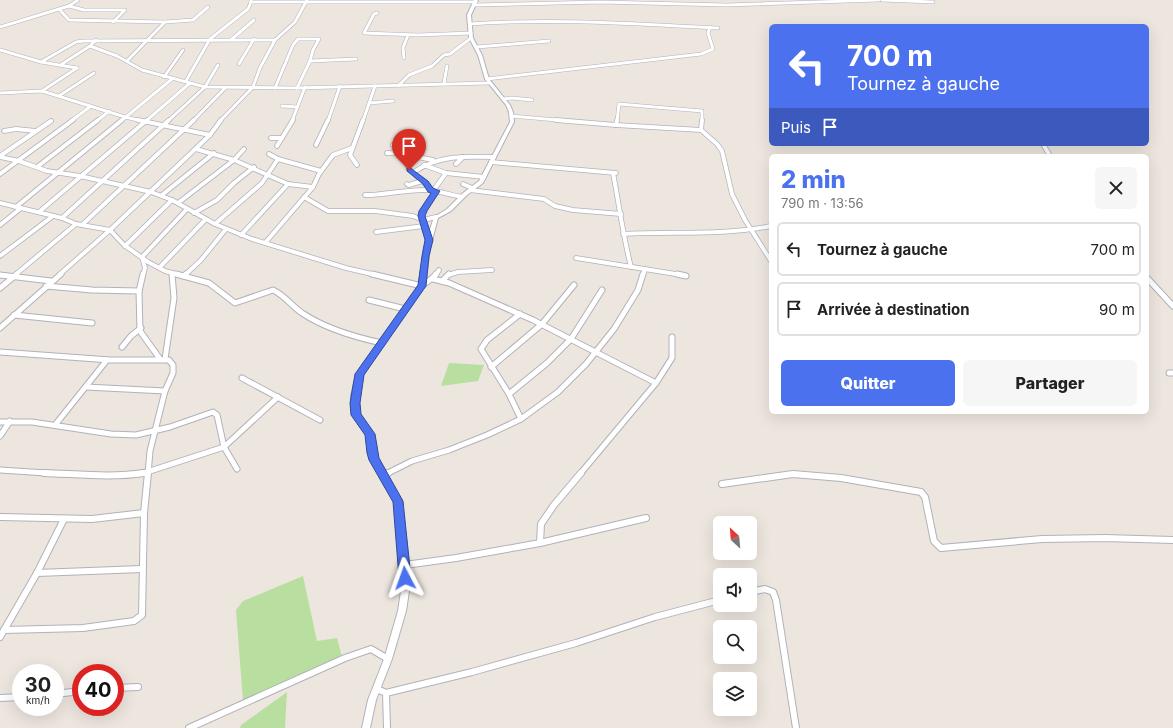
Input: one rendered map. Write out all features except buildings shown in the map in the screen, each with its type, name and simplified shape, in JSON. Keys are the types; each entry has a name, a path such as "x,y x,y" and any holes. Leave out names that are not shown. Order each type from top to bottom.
{"street":[{"path":"0,27 60,10 78,0"},
{"path":"39,212 144,122 188,82 210,39 248,9 251,1 582,1 727,5 879,0"},
{"path":"882,0 933,2"},
{"path":"0,328 110,230 210,135 223,117 253,87 260,68 275,40 295,22 306,1"},
{"path":"304,197 328,211 375,211 422,219 436,217 449,210 480,182 512,122 510,109 488,81 477,47 471,35 469,15 475,2"},
{"path":"69,6 84,10 124,10 113,22"},
{"path":"60,10 69,20 165,22 193,20 208,7"},
{"path":"377,13 374,14 364,33 471,35"},
{"path":"232,39 254,20"},
{"path":"128,61 146,40 165,22"},
{"path":"470,24 511,22 607,22 718,28"},
{"path":"90,46 128,61 142,70 205,87 297,88 375,86 488,81 701,54 713,49 708,33 710,27"},
{"path":"404,58 403,48 408,35"},
{"path":"444,55 450,54 471,35"},
{"path":"239,64 254,39"},
{"path":"275,88 293,45 298,39 319,39 297,88"},
{"path":"41,62 76,42 96,40 275,40"},
{"path":"62,64 90,46 96,40"},
{"path":"477,47 549,41"},
{"path":"0,50 41,62 62,64 77,68 42,91"},
{"path":"164,77 183,50"},
{"path":"399,85 409,75 432,66 444,55 446,51"},
{"path":"310,61 356,59"},
{"path":"62,218 205,87 218,65"},
{"path":"444,83 447,66"},
{"path":"59,96 94,72"},
{"path":"16,207 172,79"},
{"path":"316,145 332,112 340,86"},
{"path":"357,165 350,155 375,86"},
{"path":"83,224 184,130 226,87"},
{"path":"277,146 294,118 305,87"},
{"path":"0,93 42,91 144,122 210,135"},
{"path":"504,100 512,98 532,100"},
{"path":"369,103 393,101"},
{"path":"616,125 619,104 702,111 701,130"},
{"path":"0,174 19,162 92,106"},
{"path":"282,106 297,107"},
{"path":"37,167 109,111"},
{"path":"511,116 616,125 701,130 719,146 724,155 732,194 750,230 769,258"},
{"path":"0,157 51,121"},
{"path":"4,131 16,129 36,131"},
{"path":"271,138 282,138"},
{"path":"393,145 413,155"},
{"path":"265,243 313,187 321,171 333,155 352,148"},
{"path":"196,149 234,160 288,184 313,187"},
{"path":"178,203 234,160 244,149"},
{"path":"162,195 214,153"},
{"path":"386,153 413,155 434,160"},
{"path":"269,154 278,159 321,171"},
{"path":"413,155 407,165 409,170 414,172 433,191"},
{"path":"414,172 434,160 449,156 494,156"},
{"path":"0,157 57,172 162,195 205,220 240,235 369,274 422,286"},
{"path":"456,164 463,157"},
{"path":"215,224 262,183 278,159"},
{"path":"491,162 614,173 623,234 631,267"},
{"path":"424,165 446,173 484,177"},
{"path":"194,213 217,200 234,183 254,168"},
{"path":"429,240 422,219 423,211 433,191 446,173"},
{"path":"407,184 409,186 422,181"},
{"path":"240,235 288,184"},
{"path":"462,184 471,189 544,199 555,206 574,210 621,214"},
{"path":"365,195 383,195 402,191 433,191 462,197"},
{"path":"125,246 172,200"},
{"path":"0,203 62,218 76,224 83,224 110,230 125,246 165,271 216,286 235,303 276,290 289,304 309,317 364,339 382,343"},
{"path":"0,225 21,208"},
{"path":"142,257 187,209"},
{"path":"0,256 53,216"},
{"path":"422,286 429,240 436,217"},
{"path":"160,267 205,220"},
{"path":"0,288 76,224"},
{"path":"376,232 424,226"},
{"path":"623,234 654,232 714,233 750,230 769,226"},
{"path":"184,276 201,260 226,229"},
{"path":"142,257 145,268 140,291 140,330 162,359"},
{"path":"576,258 611,262 631,267 663,271 686,276"},
{"path":"384,474 412,461 449,450 487,435 521,419 558,392 614,329 638,290 645,269"},
{"path":"387,728 381,691 388,659 402,611 405,591 405,565 398,501 372,453 370,434 356,415 355,403 360,374 422,286 433,279 439,270"},
{"path":"442,281 449,274 458,272 492,270"},
{"path":"162,359 174,298 172,273"},
{"path":"0,275 51,281"},
{"path":"433,279 442,281 542,324 656,383"},
{"path":"1149,280 1173,306"},
{"path":"491,366 542,324 574,285"},
{"path":"46,286 92,290 140,291"},
{"path":"509,394 547,363 571,339 602,290"},
{"path":"369,300 405,309"},
{"path":"520,314 482,346 481,349 509,394 521,419"},
{"path":"14,315 92,323"},
{"path":"122,347 131,336 141,328"},
{"path":"540,543 541,524 554,505 656,383 672,358 672,337"},
{"path":"0,352 128,361 162,359 168,360 173,365 173,373 165,391 154,431 147,472 142,568 142,614 134,621 84,628 4,630"},
{"path":"55,425 107,360"},
{"path":"242,378 320,420"},
{"path":"86,386 165,391"},
{"path":"0,470 88,475 128,475 147,472 224,447 278,397"},
{"path":"0,422 10,421 55,425 127,435 154,431 213,412 217,415 224,447 237,469"},
{"path":"0,436 10,421"},
{"path":"722,484 794,474 841,478 921,492 925,497 934,541 937,546 942,548 1042,539 1105,538 1173,540"},
{"path":"0,517 92,519 144,513"},
{"path":"405,565 434,563 501,549 540,543 646,518"},
{"path":"0,637 37,572 64,519"},
{"path":"37,572 112,571 142,568"},
{"path":"757,591 765,589 773,592 776,600 796,728"},
{"path":"366,728 372,700 381,691 472,672 576,643 655,617 713,602"},
{"path":"189,728 345,658 371,649 388,659"},
{"path":"124,688 138,687"},
{"path":"0,698 12,697"}],"green space":[{"path":"449,363 484,365 478,381 441,386"},
{"path":"303,576 317,641 337,638 342,657 243,701 236,610 243,601"},
{"path":"287,692 285,728 240,728 241,725"}],"route":[{"path":"405,578 398,501 374,460 370,434 356,415 355,394 360,374 422,286 424,279 429,240 422,216 423,211 436,191 431,190 425,182 409,170"}]}
